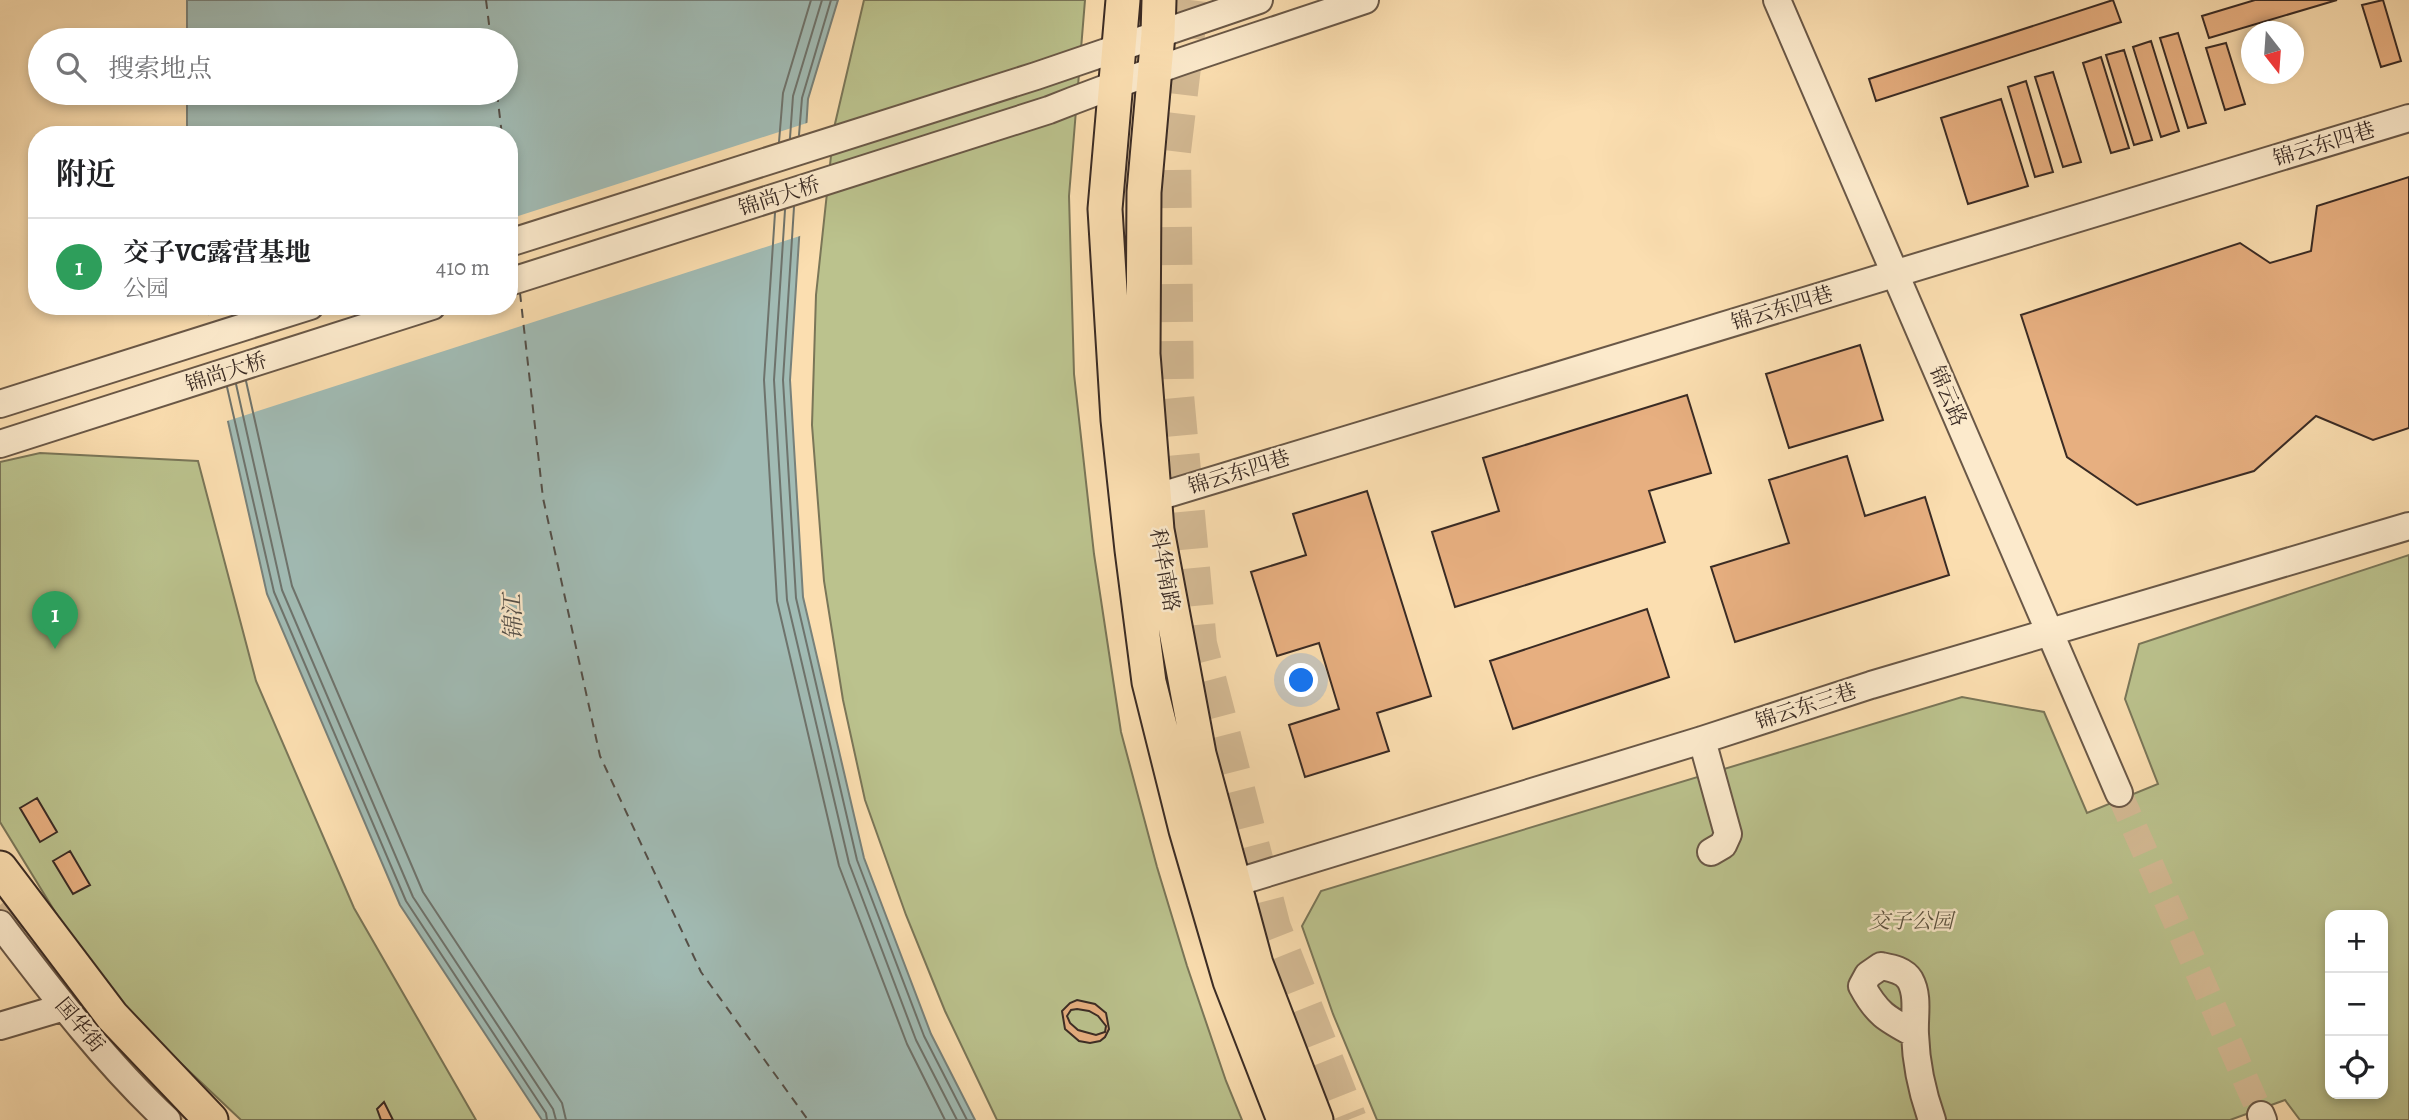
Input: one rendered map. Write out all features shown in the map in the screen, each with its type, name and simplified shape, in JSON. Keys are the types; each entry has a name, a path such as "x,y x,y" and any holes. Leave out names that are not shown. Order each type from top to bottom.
{"main road":[{"name":"科华南路","path":"1123,0 1105,209 1118,420 1149,682 1186,830 1220,888 1256,964 1316,1120"},
{"name":"科华南路","path":"1159,0 1144,192 1143,327 1157,530 1199,754 1220,888 1230,981 1284,1120"},
{"path":"0,868 112,1016 211,1120"}],"street":[{"name":"锦尚大桥","path":"518,240 1036,76 1259,0"},
{"name":"锦尚大桥","path":"518,279 1049,110 1116,83 1364,0"},
{"name":"锦云路","path":"1777,0 2119,793"},
{"name":"锦云东四巷","path":"1154,498 2409,118"},
{"name":"锦尚大桥","path":"3,403 282,315"},
{"name":"锦尚大桥","path":"10,441 404,315"},
{"name":"锦云东三巷","path":"1220,888 1702,740 1871,685 2409,526"},
{"path":"1702,740 1728,834 1723,845 1711,852"},
{"name":"国华街","path":"0,924 64,1007 139,1093 167,1120"},
{"path":"0,1026 64,1007"},
{"path":"1915,1034 1922,1092 1932,1120"}],"green space":[{"path":"864,0 1085,0 1069,196 1074,374 1094,554 1121,732 1187,966 1242,1120 997,1120 945,1011 906,915 865,800 843,700 824,581 812,425 816,295 834,128"},
{"path":"40,453 198,461 256,681 354,908 476,1120 241,1120 103,990 0,822 0,462"},
{"name":"交子公园","path":"2409,555 2409,1120 2300,1120 2285,1100 2230,1120 1377,1120 1333,1014 1302,926 1321,891 1962,697 2044,712 2087,813 2158,784 2125,699 2139,644"}],"water":[{"name":"锦江","path":"187,0 838,0 808,99 790,380 803,597 864,858 931,1034 975,1120 542,1120 400,905 267,594 220,386 209,315 518,315 518,126 187,126 187,105 518,105 518,28 187,28"}],"pier":[{"path":"810,122 803,235 224,422 206,316 518,315 518,216"}],"building":[{"path":"2113,0 2121,22 1876,101 1869,79"},
{"path":"2255,0 2337,0 2266,21 2241,21 2241,28 2209,38 2202,16"},
{"path":"2383,0 2401,61 2381,67 2362,5"},
{"path":"2178,33 2206,123 2188,128 2160,38"},
{"path":"2151,41 2179,131 2161,137 2133,47"},
{"path":"2226,43 2245,104 2225,110 2206,48"},
{"path":"2124,50 2152,140 2134,145 2106,55"},
{"path":"2101,57 2129,148 2111,153 2083,63"},
{"path":"2053,72 2081,162 2063,167 2035,77"},
{"path":"2026,81 2053,172 2035,177 2008,87"},
{"path":"2001,99 2028,186 1968,204 1941,118"},
{"path":"2409,177 2409,428 2373,440 2316,416 2254,471 2137,505 2067,457 2021,315 2240,243 2270,263 2311,251 2317,206"},
{"path":"1860,345 1883,420 1789,448 1766,374"},
{"path":"1687,395 1711,473 1649,491 1665,542 1455,607 1432,532 1499,511 1483,458"},
{"path":"1847,456 1865,516 1925,497 1949,575 1735,642 1711,567 1789,543 1769,480"},
{"path":"1367,491 1431,696 1377,713 1389,751 1305,777 1289,725 1339,709 1319,643 1277,656 1251,572 1306,555 1293,514"},
{"path":"1647,609 1669,677 1513,729 1490,661"},
{"path":"37,798 57,832 40,842 20,808"},
{"path":"70,851 90,885 73,894 53,861"},
{"path":"1077,1000 1095,1004 1106,1013 1109,1029 1105,1037 1090,1043 1079,1041 1065,1029 1062,1011","holes":["1071,1010 1089,1011 1098,1016 1106,1026 1105,1032 1096,1035 1078,1030 1067,1016"]},
{"path":"384,1102 393,1120 381,1120 377,1109"}],"ferry route":[{"path":"486,0 490,28"},
{"path":"498,105 501,126"},
{"path":"520,293 543,498 600,756 701,972 808,1120"}],"tunnel":[{"path":"1190,0 1172,151 1175,395 1198,644 1272,928 1348,1120"},
{"path":"2119,793 2261,1115"},
{"path":"0,905 25,938 182,1120"}],"place":[{"name":"交子VC露营基地","path":"55,649"}]}
